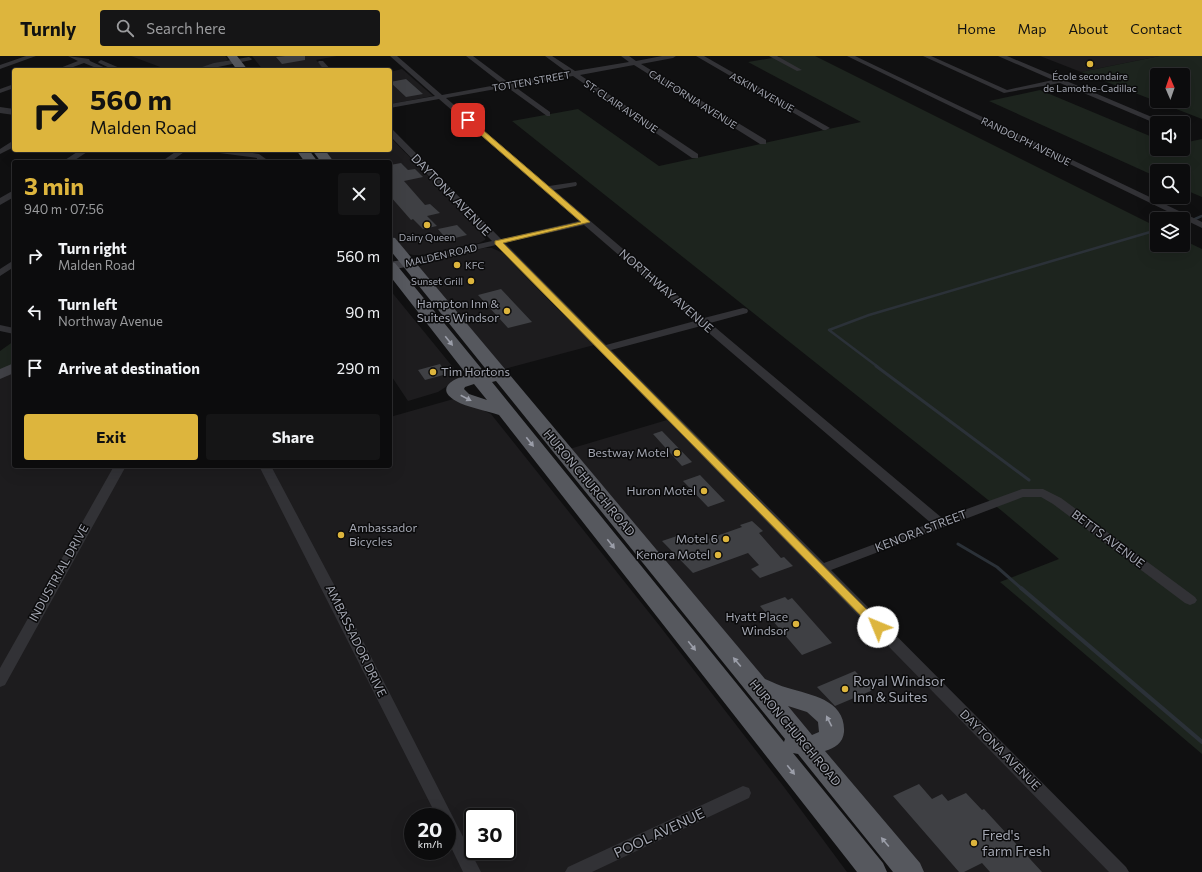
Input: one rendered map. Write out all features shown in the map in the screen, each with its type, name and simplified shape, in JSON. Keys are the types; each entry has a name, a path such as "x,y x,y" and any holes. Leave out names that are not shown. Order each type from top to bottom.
{"highway":[{"path":"304,152 310,160"},
{"path":"320,152 326,160"},
{"name":"HURON CHURCH ROAD","path":"392,253 394,265 479,378 872,872"},
{"name":"HURON CHURCH ROAD","path":"394,265 502,378 910,872"},
{"path":"502,378 468,378 455,386 455,391 463,398 505,411"},
{"path":"749,718 776,738 806,746 822,743 831,736 832,724 827,715 815,705 780,695 756,685"}],"main road":[{"path":"0,376 12,368"}],"street":[{"path":"2,64 25,56"},
{"path":"2,64 33,56"},
{"path":"71,56 84,59 103,68"},
{"name":"NORTHWAY AVENUE","path":"393,56 702,322 941,524"},
{"path":"469,56 547,114"},
{"name":"ST. CLAIR AVENUE","path":"548,56 695,156"},
{"name":"CALIFORNIA AVENUE","path":"624,56 763,142"},
{"name":"TOTTEN STREET","path":"392,106 673,56"},
{"name":"ASKIN AVENUE","path":"699,56 826,128"},
{"path":"772,56 799,70"},
{"name":"RANDOLPH AVENUE","path":"850,56 1202,225"},
{"path":"926,56 1006,92 1060,81"},
{"path":"1001,56 1150,118"},
{"path":"63,68 84,59 92,59 115,68"},
{"path":"205,68 243,60"},
{"path":"321,62 326,68"},
{"path":"0,83 12,85"},
{"path":"0,91 12,86"},
{"path":"0,110 12,112"},
{"name":"DAYTONA AVENUE","path":"392,134 1120,872"},
{"path":"0,152 12,145"},
{"path":"69,160 83,152"},
{"path":"168,160 180,152"},
{"path":"228,152 259,156 262,160"},
{"path":"548,189 573,184"},
{"path":"0,202 12,195"},
{"name":"MALDEN ROAD","path":"394,265 586,222"},
{"path":"0,273 12,265"},
{"path":"603,349 743,310"},
{"path":"0,328 12,331"},
{"name":"INDUSTRIAL DRIVE","path":"0,681 119,468"},
{"name":"AMBASSADOR DRIVE","path":"267,468 440,808"},
{"name":"KENORA STREET","path":"821,569 1022,493"},
{"name":"BETTS AVENUE","path":"1022,493 1043,493 1057,501 1190,600"},
{"name":"POOL AVENUE","path":"574,872 744,793"},
{"path":"456,840 472,872"}],"shaded area":[{"path":"131,56 225,56 228,59 226,61 199,68 163,68"},
{"path":"252,56 337,56 316,60 324,68 261,68"},
{"path":"784,56 815,56 1150,224 1150,252 1190,252 1190,243 1202,249 1202,754 1000,582 1059,559 1002,511 512,121 578,109 659,166 861,122 748,62"},
{"name":"École secondaire de Lamothe-Cadillac","path":"1040,56 1160,56 1081,72"},
{"path":"1160,56 1202,56 1202,119 1174,108 1190,108 1190,68 1150,68 1150,99 1081,72"},
{"path":"402,69 433,96 392,104 392,72"},
{"path":"1040,90 1150,136 1150,156 1190,156 1190,142 1202,139 1202,197 1190,192 1190,164 1150,164 1150,174 989,101"},
{"path":"392,139 486,235 485,240 479,243 422,255 406,253 392,236 392,160 331,160 325,152 392,152"},
{"path":"484,248 492,248 503,253 594,345 501,370 420,272 420,266 428,261"},
{"path":"392,292 461,377 438,392 408,401 392,377"},
{"path":"12,342 12,368 0,376 0,351"},
{"path":"12,368 12,468 392,468 392,416 457,398 491,414 659,625 784,787 847,872 0,872 0,376"},
{"path":"667,420 1111,872 920,872 566,450"}],"building":[{"path":"305,56 305,60 282,64 276,57"},
{"path":"406,79 423,94 406,97 392,84 392,82"},
{"path":"401,163 408,170 415,169 423,177 404,181 425,205 430,204 440,213 427,216 437,226 423,229 413,219 411,220 392,198 392,165"},
{"path":"457,225 467,235 447,240 438,229"},
{"name":"Hampton Inn & Suites Windsor","path":"501,289 532,322 508,328 478,295"},
{"name":"Tim Hortons","path":"440,364 447,374 425,380 418,370"},
{"name":"Bestway Motel","path":"662,431 692,462 682,466 653,434"},
{"name":"Huron Motel","path":"700,475 725,501 708,507 683,481"},
{"path":"752,521 763,531 759,533 781,558 784,557 793,566 760,578 751,569 759,565 748,553 693,573 662,541 677,536 684,544 689,543 691,545 742,527 740,525"},
{"name":"Hyatt Place Windsor","path":"785,597 788,600 792,598 832,643 802,655 760,606"},
{"name":"Royal Windsor Inn & Suites","path":"855,671 873,690 835,706 817,687"},
{"name":"Fred's farm Fresh","path":"919,784 932,799 942,794 948,801 966,793 982,810 984,809 1042,872 990,872 982,863 964,872 959,872 893,796"}],"waterway":[{"path":"1195,219 1202,216"},
{"path":"878,367 829,330 869,315 1150,232"},
{"path":"876,366 1029,480"},
{"path":"958,544 997,567 1022,589"},
{"path":"1021,588 1202,742"}],"place":[{"name":"École secondaire de Lamothe-Cadillac","path":"1090,64"},
{"name":"Dairy Queen","path":"427,225"},
{"name":"KFC","path":"457,265"},
{"name":"Sunset Grill","path":"471,281"},
{"name":"Hampton Inn & Suites Windsor","path":"507,311"},
{"name":"Tim Hortons","path":"433,372"},
{"name":"Bestway Motel","path":"677,453"},
{"name":"Huron Motel","path":"704,491"},
{"name":"Ambassador Bicycles","path":"341,535"},
{"name":"Motel 6","path":"726,539"},
{"name":"Kenora Motel","path":"718,555"},
{"name":"Hyatt Place Windsor","path":"796,624"},
{"name":"Royal Windsor Inn & Suites","path":"845,689"},
{"name":"Fred's farm Fresh","path":"974,843"}],"route":[{"path":"468,120 586,222 498,242 878,627"}]}
